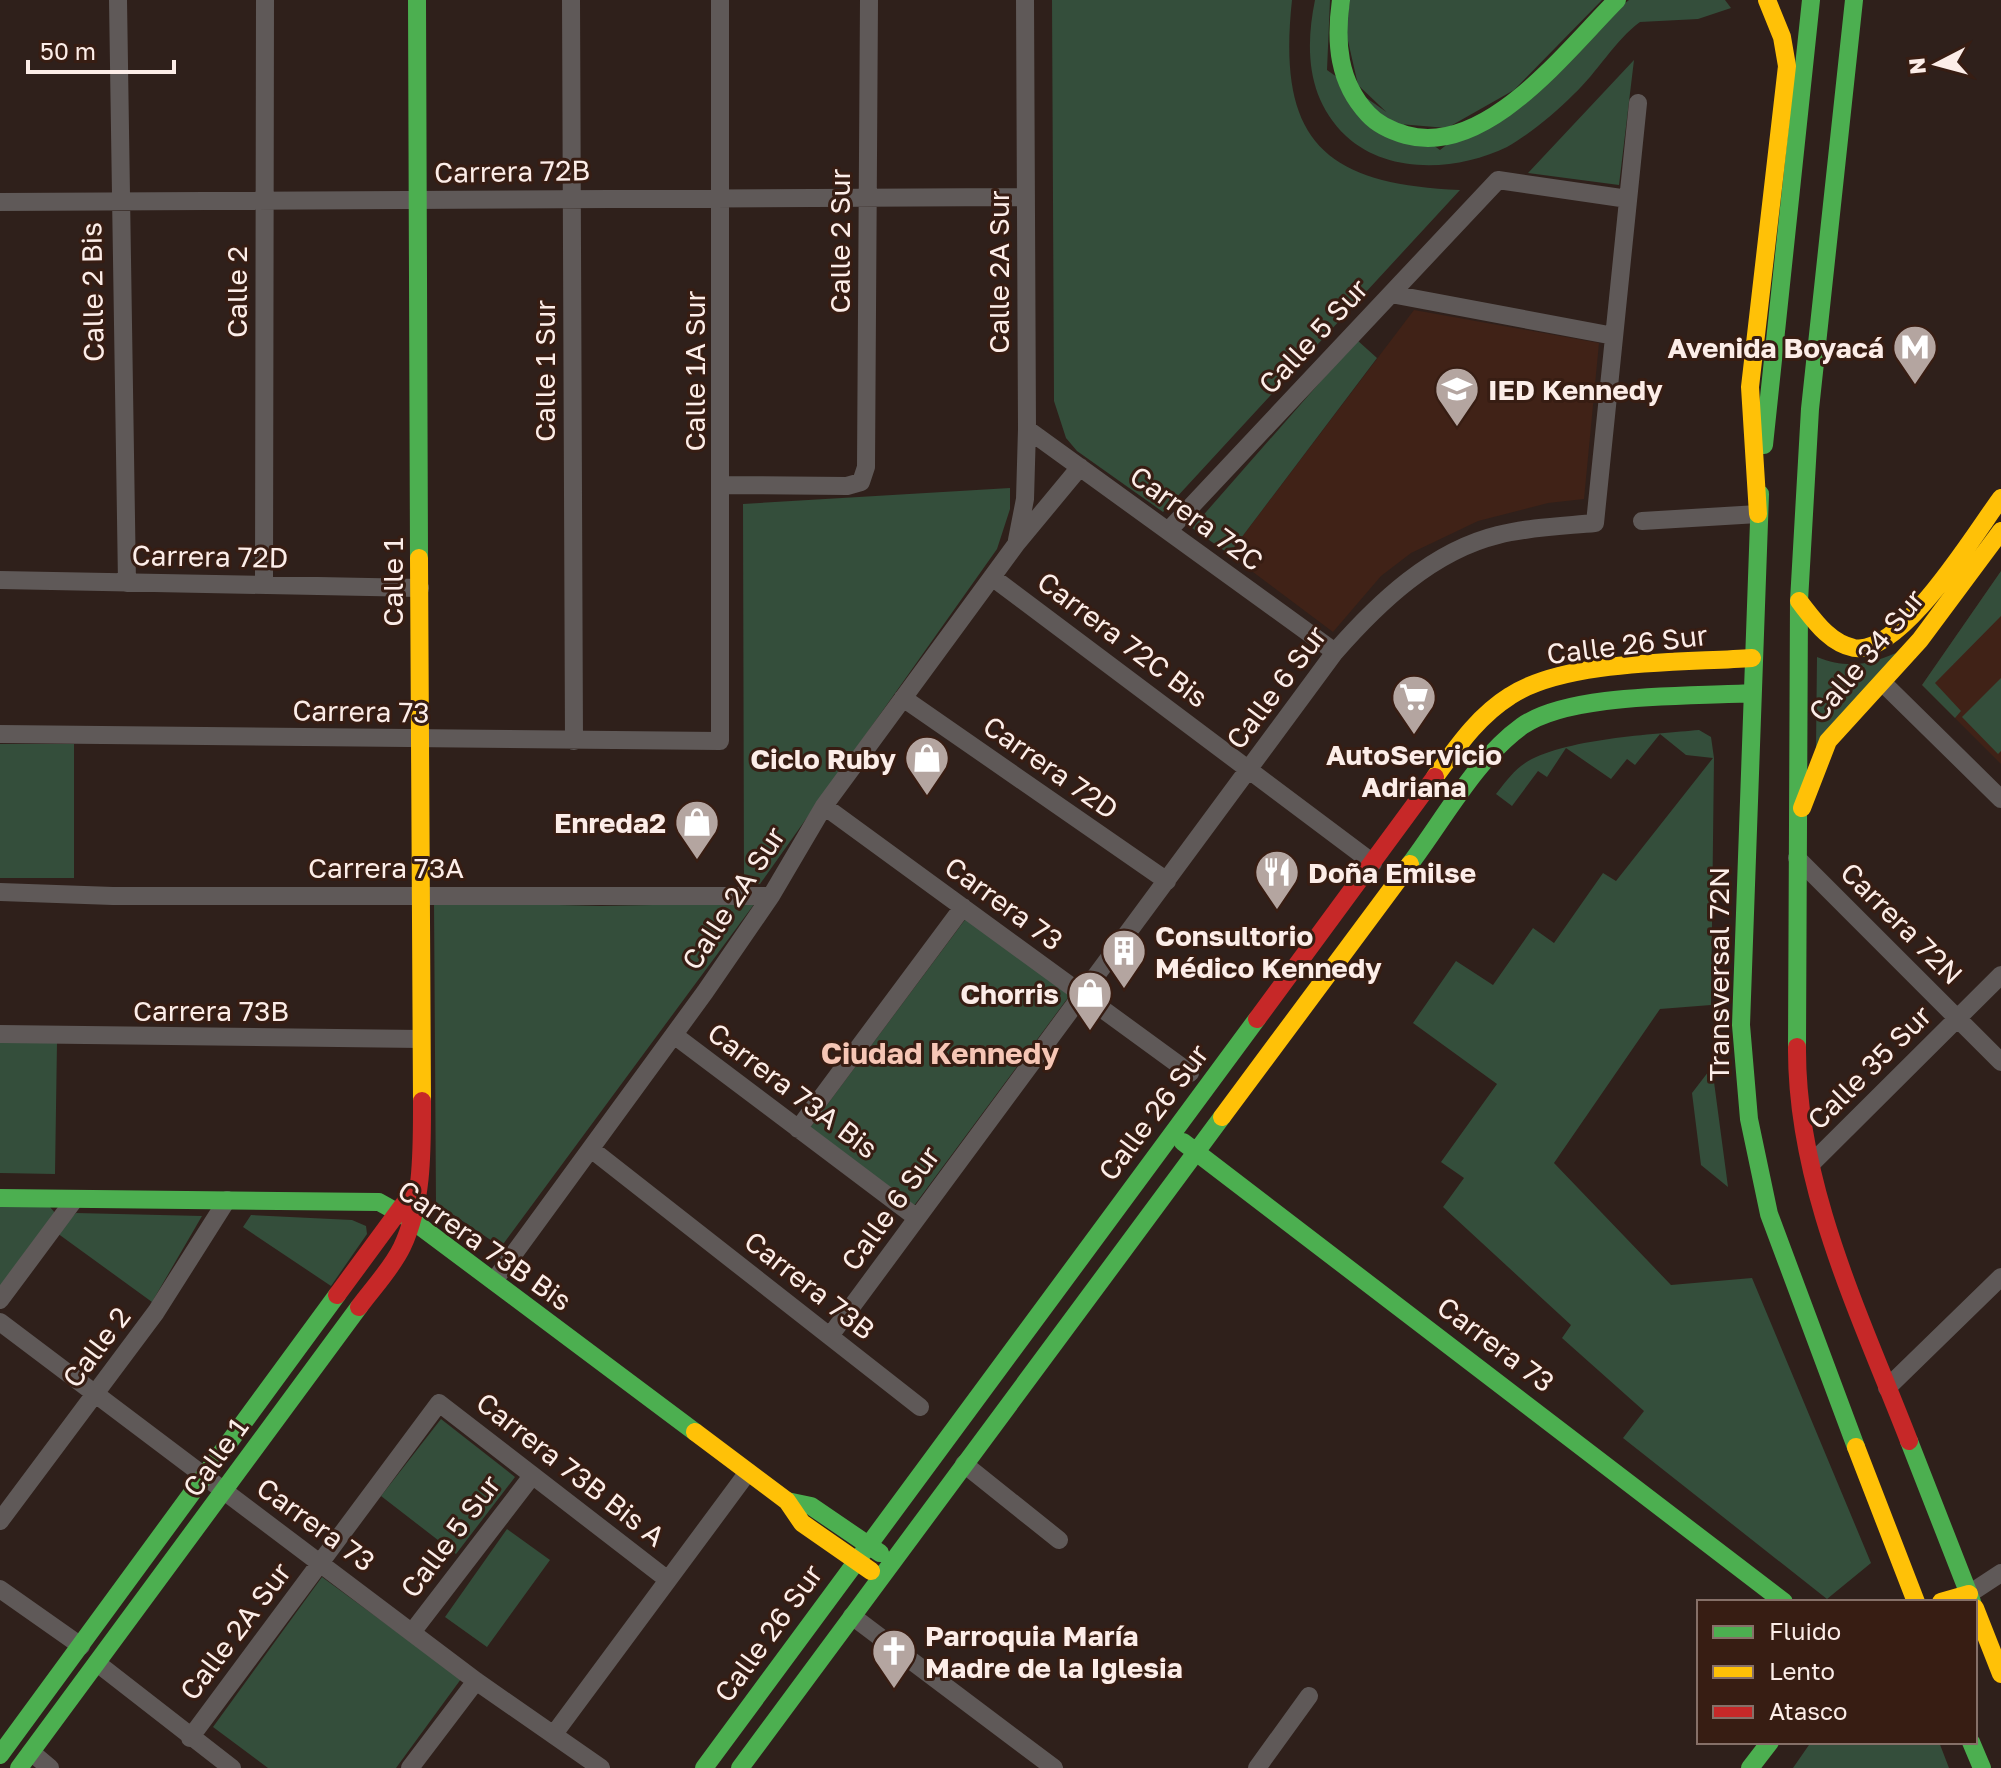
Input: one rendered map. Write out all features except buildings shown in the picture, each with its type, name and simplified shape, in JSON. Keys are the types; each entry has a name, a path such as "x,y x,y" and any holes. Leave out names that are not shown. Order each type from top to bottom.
{"main road":[{"name":"Calle 1","path":"19,1768 401,1250 422,1164 417,0"},
{"path":"1341,0 1338,56 1344,81 1357,103 1376,123 1427,140 1476,128 1507,110 1613,4"},
{"path":"1758,514 1750,387 1787,66 1782,37 1767,0"},
{"name":"Transversal 72N","path":"1811,0 1775,318 1758,514 1741,1025 1749,1119 1769,1214 1791,1280 1915,1600"},
{"path":"1854,0 1810,409 1799,601 1797,1062 1811,1164 1831,1240 1968,1600"},
{"name":"Calle 34 Sur","path":"1799,601 1815,626 1832,641 1854,648 1875,646 1892,639 1914,615 2001,498"},
{"name":"Calle 34 Sur","path":"1796,827 1828,741 1920,640 2001,531"},
{"name":"Calle 26 Sur","path":"704,1768 1469,731 1493,708 1538,682 1595,671 1752,658"},
{"name":"Calle 26 Sur","path":"740,1768 1495,750 1521,727 1544,714 1603,705 1751,693"},
{"path":"1469,731 1495,750"},
{"name":"Carrera 73","path":"1172,1134 1681,1520 1781,1600"},
{"name":"Carrera 73B Bis","path":"0,1198 355,1199 379,1202 407,1217 494,1281 787,1501 802,1523 881,1577"},
{"name":"Calle 1","path":"0,1755 204,1478 407,1217"},
{"name":"Carrera 73B Bis","path":"787,1501 811,1506 893,1561"},
{"path":"1977,1617 1996,1652 2001,1674"},
{"path":"30,1715 49,1728"},
{"path":"1750,1768 1768,1744"},
{"path":"1972,1744 1982,1768"}],"street":[{"name":"Calle 2 Bis","path":"118,0 118,201 127,583"},
{"name":"Calle 2","path":"264,584 265,0"},
{"name":"Calle 1 Sur","path":"571,0 574,741"},
{"name":"Calle 1A Sur","path":"720,0 723,485 720,741"},
{"name":"Calle 2 Sur","path":"723,485 847,486 861,482 866,467 869,0"},
{"name":"Calle 2A Sur","path":"1017,543 1025,499 1027,429 1025,0"},
{"name":"Calle 6 Sur","path":"830,1336 1335,652 1399,588 1463,550 1496,535 1595,523 1638,103"},
{"name":"Calle 5 Sur","path":"1168,531 1498,180 1628,199"},
{"name":"Carrera 72B","path":"0,202 1025,197"},
{"path":"1391,294 1614,336"},
{"name":"Carrera 72C","path":"1027,429 1335,652"},
{"name":"Calle 2A Sur","path":"494,1281 674,1035 771,896 824,806 1017,543 1080,467"},
{"path":"1642,521 1758,514"},
{"name":"Carrera 72C Bis","path":"992,577 1373,863"},
{"name":"Carrera 72D","path":"0,580 420,588"},
{"path":"1883,683 2001,799"},
{"name":"Carrera 72D","path":"903,698 1167,881"},
{"name":"Carrera 73","path":"0,734 720,741"},
{"name":"Carrera 73","path":"824,806 1190,1073"},
{"name":"Carrera 72N","path":"1797,858 2001,1062"},
{"name":"Carrera 73A","path":"0,892 113,896 771,896"},
{"path":"798,1129 963,907"},
{"name":"Calle 35 Sur","path":"1811,1164 2001,975"},
{"name":"Carrera 73B","path":"0,1034 421,1039"},
{"name":"Carrera 73A Bis","path":"674,1035 917,1218"},
{"name":"Carrera 73B","path":"591,1149 920,1407"},
{"path":"0,1300 75,1199"},
{"name":"Calle 2","path":"0,1521 156,1312 227,1200"},
{"path":"1887,1388 2001,1277"},
{"name":"Carrera 73","path":"0,1322 476,1681 601,1768"},
{"name":"Calle 2A Sur","path":"190,1738 439,1403"},
{"name":"Carrera 73B Bis A","path":"439,1403 668,1580"},
{"path":"964,1464 1059,1540"},
{"path":"554,1734 748,1472"},
{"name":"Calle 5 Sur","path":"413,1631 532,1476"},
{"path":"1971,1600 2001,1573"},
{"path":"0,1589 81,1646"},
{"path":"852,1616 1054,1768"},
{"path":"97,1663 232,1768"},
{"path":"410,1768 476,1681"},
{"path":"1257,1768 1309,1696"},
{"path":"31,1752 50,1768"}],"shaded area":[{"name":"IED Kennedy","path":"1414,310 1599,343 1584,499 1548,503 1478,521 1411,553 1381,576 1333,632 1229,554"},
{"path":"2001,571 2001,764 1922,685"}],"green space":[{"path":"1052,0 1292,0 1289,48 1293,87 1302,120 1319,145 1342,164 1373,177 1413,186 1460,190 1163,512 1077,451 1066,438 1054,401"},
{"path":"1315,0 1330,0 1327,70 1440,150 1629,0 1725,0 1731,8 1698,19 1640,22 1567,101 1516,142 1467,161 1424,165 1382,158 1363,149 1333,122 1316,90 1312,72 1310,37"},
{"path":"1350,0 1602,0 1514,90 1447,128 1399,124 1358,85 1346,32"},
{"path":"1634,60 1619,185 1528,173"},
{"path":"1357,340 1377,358 1229,554 1192,528"},
{"path":"1010,488 1010,509 997,549 760,884 744,885 743,504"},
{"path":"2001,571 2001,616 1935,683 1961,711 1955,718 1922,685"},
{"path":"1903,650 1816,748 1817,657 1860,664"},
{"path":"2001,678 2001,751 1998,754 1962,717"},
{"path":"1699,730 1711,737 1714,758 1711,1005 1660,1009 1554,1163 1671,1285 1752,1278 1871,1563 1827,1599 1623,1438 1644,1411 1562,1338 1571,1325 1443,1207 1464,1178 1441,1162 1497,1084 1413,1023 1456,961 1493,985 1533,928 1554,943 1603,873 1616,881 1713,758 1686,755 1660,734 1635,765 1627,759 1611,779 1566,748 1547,777 1538,771 1512,806 1496,794 1514,772 1537,757 1557,750 1581,744 1632,736"},
{"path":"0,744 74,744 74,878 0,878"},
{"path":"434,902 600,906 755,903 501,1247 436,1203"},
{"path":"967,917 1070,995 913,1207 809,1129"},
{"path":"0,1041 57,1042 55,1174 0,1173"},
{"path":"1712,1067 1728,1187 1701,1165 1692,1093"},
{"path":"0,1207 50,1207 56,1214 0,1293"},
{"path":"76,1213 202,1216 152,1302 57,1233"},
{"path":"251,1215 352,1220 366,1226 367,1234 331,1286 243,1227"},
{"path":"441,1419 515,1477 456,1554 381,1496"},
{"path":"507,1529 550,1560 487,1647 445,1617"},
{"path":"322,1577 461,1679 396,1768 268,1768 213,1727"},
{"path":"1810,1744 1940,1744 1949,1768 1793,1768"}],"traffic: fast":[{"path":"417,0 419,558"},
{"path":"1341,0 1338,31 1341,61 1350,89 1358,102 1372,118 1390,129 1406,135 1436,138 1466,130 1522,95 1617,0"},
{"path":"1764,445 1811,0"},
{"path":"1797,1047 1799,601 1810,409 1854,0"},
{"path":"1760,494 1741,1025 1749,1119 1769,1214 1856,1447"},
{"path":"1410,864 1490,755 1522,726 1543,715 1570,707 1632,698 1751,693"},
{"path":"704,1768 1257,1019"},
{"path":"740,1768 1222,1117"},
{"path":"1183,1142 1781,1600"},
{"path":"0,1198 379,1202 413,1221 695,1432"},
{"path":"0,1755 337,1295"},
{"path":"19,1768 359,1307"},
{"path":"1909,1441 1971,1600"},
{"path":"787,1501 811,1506 880,1553"},
{"path":"1750,1768 1768,1744"},
{"path":"1972,1744 1982,1768"}],"traffic: slow":[{"path":"1758,514 1750,387 1787,66 1782,37 1767,0"},
{"path":"1799,601 1823,630 1837,641 1854,648 1873,645 1893,633 1935,589 2001,498"},
{"path":"1802,808 1828,741 1920,640 2001,531"},
{"path":"419,558 422,1101"},
{"path":"1435,777 1488,713 1510,696 1534,684 1562,675 1627,665 1752,658"},
{"path":"1222,1117 1410,864"},
{"path":"695,1432 787,1501 802,1523 871,1571"},
{"path":"1856,1447 1915,1600"},
{"path":"1948,1600 1969,1594"},
{"path":"1977,1613 2001,1674"}],"traffic: jam":[{"path":"1257,1019 1435,777"},
{"path":"1797,1047 1807,1149 1819,1199 1852,1297 1909,1441"},
{"path":"359,1307 393,1263 409,1230 420,1176 422,1101"},
{"path":"337,1295 409,1197"}],"place":[{"name":"Avenida Boyacá","path":"1915,386"},
{"name":"IED Kennedy","path":"1457,428"},
{"name":"AutoServicio Adriana","path":"1414,736"},
{"name":"Ciclo Ruby","path":"927,797"},
{"name":"Enreda2","path":"697,861"},
{"name":"Doña Emilse","path":"1277,911"},
{"name":"Consultorio Médico Kennedy","path":"1124,990"},
{"name":"Chorris","path":"1090,1032"},
{"name":"Parroquia María Madre de la Iglesia","path":"894,1690"}],"district":[{"name":"Ciudad Kennedy","path":"940,1053"}]}
